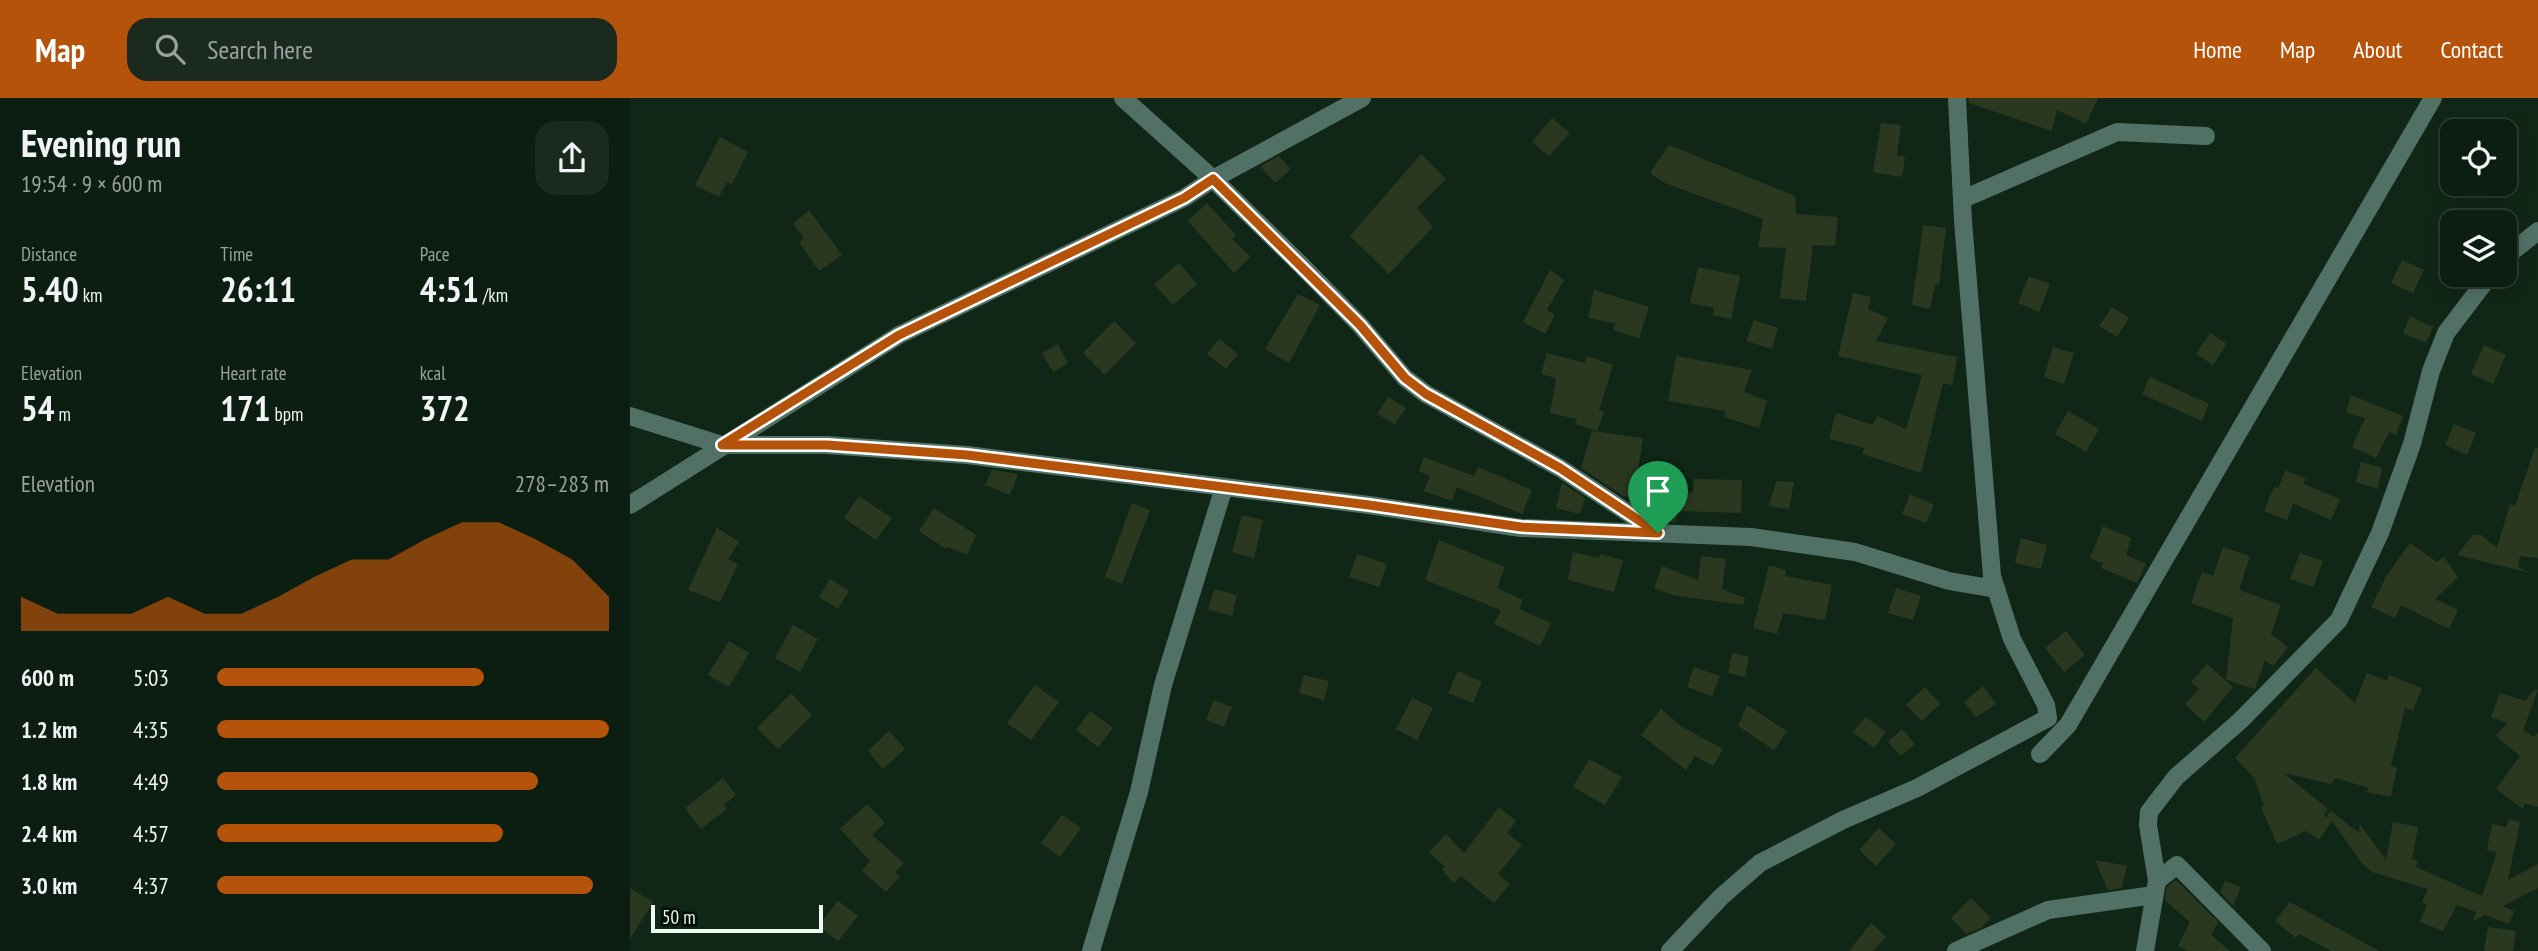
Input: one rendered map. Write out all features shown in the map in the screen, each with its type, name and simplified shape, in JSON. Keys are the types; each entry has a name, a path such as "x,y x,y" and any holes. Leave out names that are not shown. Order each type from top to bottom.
{"street":[{"path":"1123,98 1213,179 1351,316 1405,378 1426,394 1560,468 1658,533"},
{"path":"630,505 899,335 1184,198 1347,102 1362,98"},
{"path":"1670,951 1721,897 1760,863 1843,820 1917,788 2048,718 2046,705 2012,639 1992,576 1957,98"},
{"path":"2040,754 2068,725 2433,98"},
{"path":"1963,199 2117,132 2206,136"},
{"path":"2517,247 2538,230"},
{"path":"2145,951 2156,888 2148,825 2149,812 2176,777 2241,720 2339,620 2380,533 2412,444 2431,371 2446,333 2481,287"},
{"path":"630,416 722,445 827,445 967,455 1521,527 1751,537 1855,552 1949,581 1996,589"},
{"path":"1091,951 1139,792 1163,685 1224,487"},
{"path":"1956,951 2048,909 2156,888 2177,865 2262,951"}],"building":[{"path":"1968,98 2098,98 2086,124 2057,110 2052,131 1969,103"},
{"path":"1552,118 1570,133 1549,156 1532,142"},
{"path":"1881,123 1901,125 1897,155 1905,157 1902,177 1873,172"},
{"path":"720,137 748,152 732,184 727,182 719,197 695,185"},
{"path":"1669,145 1795,196 1796,214 1838,217 1835,246 1813,245 1806,301 1780,298 1786,248 1758,247 1763,219 1665,183 1650,173"},
{"path":"1421,154 1446,179 1417,208 1433,227 1389,274 1350,236"},
{"path":"1279,156 1291,169 1275,183 1260,166"},
{"path":"1207,203 1236,235 1232,239 1251,257 1234,273 1188,221"},
{"path":"809,210 842,255 819,271 799,242 804,238 793,224"},
{"path":"1923,225 1946,228 1939,285 1935,284 1930,309 1912,305"},
{"path":"2402,260 2424,270 2413,293 2391,283"},
{"path":"1179,263 1197,284 1173,305 1154,284"},
{"path":"1698,267 1740,276 1731,319 1713,315 1714,308 1690,303"},
{"path":"1550,270 1564,280 1547,310 1555,315 1545,334 1523,322"},
{"path":"2029,276 2050,284 2039,312 2018,303"},
{"path":"1594,290 1649,307 1639,338 1613,330 1615,323 1588,318"},
{"path":"1853,293 1871,297 1868,309 1888,318 1876,341 1957,357 1952,385 1943,383 1921,473 1862,454 1865,448 1829,439 1836,413 1873,425 1877,416 1906,429 1922,375 1838,356"},
{"path":"1298,294 1320,305 1289,363 1265,349"},
{"path":"2112,307 2129,318 2117,337 2099,326"},
{"path":"2410,316 2433,327 2426,343 2403,333"},
{"path":"1754,320 1778,328 1772,349 1746,341"},
{"path":"1114,321 1136,343 1105,375 1083,353"},
{"path":"2210,333 2227,344 2213,365 2196,354"},
{"path":"1219,339 1238,354 1226,369 1207,354"},
{"path":"1058,344 1068,363 1053,372 1042,353"},
{"path":"2484,345 2506,355 2493,384 2471,374"},
{"path":"2053,347 2074,353 2064,384 2044,377"},
{"path":"1547,353 1585,363 1587,356 1613,365 1599,410 1604,412 1597,431 1575,424 1577,419 1550,413 1556,378 1541,374"},
{"path":"1676,356 1752,370 1744,392 1767,401 1759,428 1724,417 1726,411 1668,401"},
{"path":"2150,377 2209,404 2202,421 2142,394"},
{"path":"2351,395 2403,416 2396,435 2389,432 2376,458 2352,447 2365,418 2346,413"},
{"path":"1388,397 1406,408 1395,424 1377,414"},
{"path":"2068,411 2099,429 2086,452 2055,434"},
{"path":"2454,424 2476,433 2467,455 2445,445"},
{"path":"1592,431 1643,438 1634,498 1623,496 1581,468"},
{"path":"2535,448 2538,448 2538,558 2520,556 2518,566 2526,572 2457,555 2473,535 2481,535 2497,548 2510,504 2515,506"},
{"path":"1424,457 1474,476 1478,467 1532,490 1522,514 1457,487 1452,501 1424,491 1430,476 1419,471"},
{"path":"2361,462 2382,468 2378,489 2356,482"},
{"path":"992,470 1018,474 1010,495 985,485"},
{"path":"2286,470 2306,479 2303,484 2340,499 2331,520 2293,503 2287,520 2264,511 2274,487 2278,488"},
{"path":"1694,479 1742,480 1741,513 1678,511 1675,523 1658,519 1664,488 1693,493"},
{"path":"1776,481 1794,482 1789,509 1769,506"},
{"path":"1562,483 1585,498 1580,514 1556,508"},
{"path":"1910,494 1934,505 1926,523 1902,514"},
{"path":"859,496 892,518 876,540 844,518"},
{"path":"1132,503 1150,510 1122,584 1105,577"},
{"path":"934,508 976,535 967,555 948,547 946,549 919,531"},
{"path":"1242,515 1263,520 1254,558 1232,552"},
{"path":"2103,526 2131,538 2126,555 2146,564 2137,583 2101,568 2103,563 2090,558"},
{"path":"717,528 739,542 728,559 738,564 720,602 688,590"},
{"path":"2021,538 2047,545 2041,569 2015,563"},
{"path":"1439,540 1505,567 1497,588 1523,600 1519,609 1551,623 1540,646 1494,624 1501,610 1425,580"},
{"path":"2410,543 2437,562 2444,557 2458,577 2435,599 2458,610 2449,629 2401,605 2395,618 2371,607 2387,575"},
{"path":"2223,547 2250,556 2239,590 2281,605 2271,634 2288,647 2273,666 2265,660 2255,689 2226,680 2233,618 2191,603 2202,572 2213,576"},
{"path":"1573,552 1599,558 1601,554 1623,560 1614,592 1568,580"},
{"path":"2300,553 2323,561 2313,587 2290,579"},
{"path":"1357,554 1387,564 1379,587 1349,577"},
{"path":"1701,556 1726,559 1722,589 1745,598 1743,605 1672,595 1654,588 1662,566 1698,580"},
{"path":"1769,565 1786,570 1785,576 1832,585 1825,620 1783,613 1777,634 1753,628"},
{"path":"830,579 849,591 838,609 819,597"},
{"path":"1896,588 1921,596 1913,620 1888,613"},
{"path":"1214,589 1237,595 1232,616 1208,610"},
{"path":"793,625 818,639 800,672 775,658"},
{"path":"2066,631 2085,655 2064,672 2045,648"},
{"path":"729,641 749,653 729,687 708,675"},
{"path":"1732,653 1749,657 1745,677 1728,673"},
{"path":"2207,664 2233,687 2204,722 2185,704 2199,689 2191,682"},
{"path":"1694,667 1720,676 1712,696 1687,687"},
{"path":"2316,668 2355,703 2367,673 2387,681 2389,675 2422,688 2413,711 2405,708 2391,766 2397,768 2391,797 2367,792 2368,788 2336,778 2331,784 2284,773 2328,809 2324,815 2330,819 2327,815 2331,811 2359,833 2360,824 2386,860 2393,822 2418,827 2412,859 2418,861 2416,867 2482,896 2497,852 2487,850 2492,824 2506,827 2509,819 2520,822 2508,880 2538,864 2538,888 2503,906 2514,911 2509,924 2485,915 2473,921 2476,912 2457,905 2443,931 2420,922 2427,905 2422,902 2428,889 2372,872 2361,862 2332,821 2319,840 2306,831 2277,844 2261,807 2264,805 2254,778 2235,758"},
{"path":"1458,671 1482,682 1473,703 1448,693"},
{"path":"1304,675 1329,681 1324,700 1299,693"},
{"path":"1035,685 1059,702 1031,740 1007,723"},
{"path":"1983,686 1996,704 1976,717 1964,702"},
{"path":"1925,687 1940,704 1922,721 1906,705"},
{"path":"2535,689 2538,690 2523,730 2534,737 2538,732 2538,807 2524,803 2523,809 2496,789 2520,756 2496,736 2507,723 2491,717 2500,693 2525,701"},
{"path":"791,693 812,715 778,749 757,728"},
{"path":"1412,698 1433,708 1417,740 1396,729"},
{"path":"1214,700 1232,707 1224,727 1206,720"},
{"path":"1747,705 1787,731 1774,750 1738,726"},
{"path":"1661,709 1682,727 1723,749 1713,766 1695,756 1686,770 1641,735"},
{"path":"1090,711 1113,728 1098,747 1076,730"},
{"path":"1866,717 1886,732 1874,748 1853,732"},
{"path":"1902,729 1915,744 1901,756 1888,742"},
{"path":"889,731 905,749 883,769 868,751"},
{"path":"1589,759 1622,777 1605,805 1573,787"},
{"path":"723,778 736,795 724,805 727,809 701,829 685,808"},
{"path":"867,804 885,823 872,835 904,863 895,873 900,876 886,892 862,871 870,861 840,829"},
{"path":"1499,807 1516,821 1507,833 1522,845 1498,874 1510,884 1494,903 1461,876 1454,883 1442,870 1445,867 1429,852 1446,834 1464,853"},
{"path":"1062,815 1081,828 1060,857 1041,843"},
{"path":"1879,828 1896,844 1876,866 1859,850"},
{"path":"2095,860 2127,866 2122,888 2108,890"},
{"path":"2176,880 2218,922 2211,935 2230,951 2188,951 2178,946 2190,922 2165,900 2167,887"},
{"path":"2225,881 2241,887 2233,906 2220,892"},
{"path":"630,888 653,902 630,939"},
{"path":"1971,898 1991,918 1981,928 1966,934 1951,918"},
{"path":"838,901 858,916 838,941 818,926"},
{"path":"2290,902 2379,951 2331,951 2299,934 2296,938 2275,921"},
{"path":"1871,923 1886,937 1873,951 1849,951"},
{"path":"2488,927 2516,931 2513,951 2484,951"}],"route":[{"path":"1213,179 1360,325 1405,378 1426,394 1560,468 1658,533 1521,527 1369,505 967,455 827,445 722,445 899,335 1031,269 1184,198 1213,179"}]}
